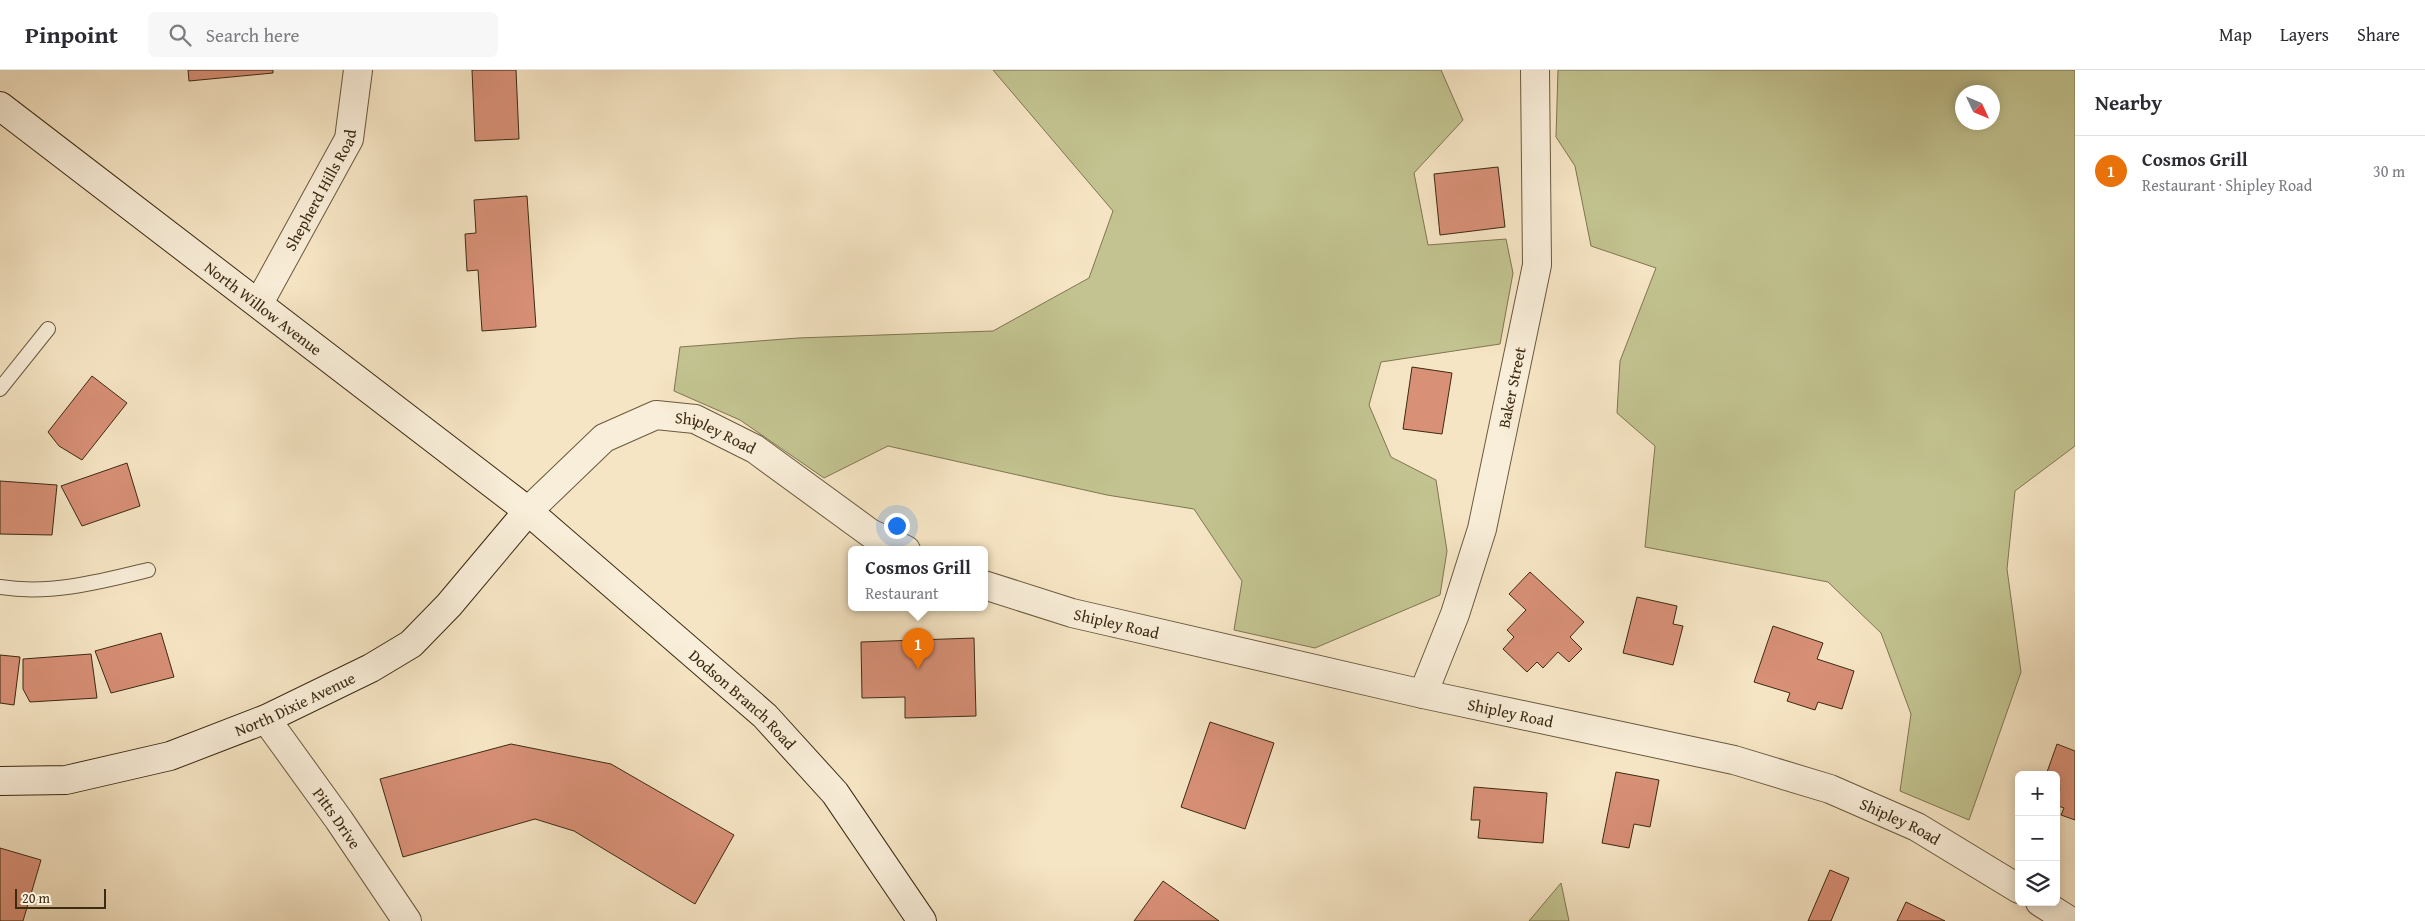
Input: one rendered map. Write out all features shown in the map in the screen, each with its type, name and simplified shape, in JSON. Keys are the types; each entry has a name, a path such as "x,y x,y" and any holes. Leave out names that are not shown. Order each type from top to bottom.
{"street":[{"name":"Shepherd Hills Road","path":"259,303 349,139 358,70"},
{"name":"Baker Street","path":"1423,694 1455,614 1482,529 1537,264 1535,70"},
{"name":"North Willow Avenue","path":"0,106 528,511"},
{"name":"Shipley Road","path":"528,511 604,438 656,415 695,419 755,449 870,533 898,546"},
{"name":"North Dixie Avenue","path":"0,781 66,780 170,756 266,719 371,668 411,644 449,605 528,511"},
{"name":"Dodson Branch Road","path":"528,511 642,607 765,716 835,793 922,921"},
{"name":"Shipley Road","path":"988,586 1072,614 1423,694 1734,760 1830,789 1917,827 2015,887"},
{"name":"Pitts Drive","path":"266,719 339,820 407,921"},
{"path":"2046,906 2070,921"}],"lane":[{"path":"0,389 48,330"},
{"path":"0,587 25,591 85,585 148,570"}],"green space":[{"path":"993,70 1441,70 1463,120 1414,173 1428,245 1506,239 1513,273 1500,344 1381,362 1369,405 1391,457 1436,480 1447,551 1440,595 1315,648 1234,630 1242,581 1194,509 1107,495 888,446 824,478 740,420 674,391 680,347 798,338 993,331 1089,278 1113,211"},
{"path":"1558,70 2075,70 2075,446 2015,491 2007,569 2021,672 1969,820 1900,791 1911,714 1881,633 1828,582 1645,547 1655,446 1617,413 1620,361 1656,268 1591,246 1575,166 1556,137"},
{"path":"1561,883 1569,921 1529,921"}],"building":[{"path":"188,70 273,70 273,73 189,81"},
{"path":"472,70 516,70 519,139 475,141"},
{"path":"1498,167 1505,227 1440,235 1434,174"},
{"path":"527,196 536,327 482,331 478,270 467,271 465,234 476,233 474,200"},
{"path":"1412,367 1452,373 1442,434 1403,429"},
{"path":"92,376 127,403 82,460 59,446 48,432"},
{"path":"127,463 140,506 82,526 61,486"},
{"path":"0,481 57,485 52,535 0,534"},
{"path":"1530,572 1584,622 1570,637 1582,649 1569,662 1558,652 1543,668 1537,662 1527,672 1503,649 1514,637 1507,630 1526,610 1509,594"},
{"path":"1637,597 1677,606 1673,624 1683,626 1673,665 1623,653"},
{"path":"1773,626 1823,643 1817,659 1854,671 1842,709 1818,702 1815,710 1787,701 1790,693 1754,682"},
{"path":"161,633 174,677 111,693 95,651"},
{"path":"974,638 976,716 905,718 905,697 862,698 861,642"},
{"path":"91,654 97,698 30,702 23,689 23,659"},
{"path":"0,655 20,657 14,705 0,703"},
{"path":"1210,722 1274,743 1245,829 1181,807"},
{"path":"511,744 611,764 734,835 695,904 574,831 535,819 403,857 380,779"},
{"path":"2057,744 2075,751 2075,820 2061,815 2064,808 2060,806 2060,771 2047,771"},
{"path":"1616,772 1659,780 1650,827 1634,824 1629,848 1602,843"},
{"path":"1474,787 1547,793 1543,843 1478,838 1480,820 1471,820"},
{"path":"0,848 41,860 23,921 0,921"},
{"path":"1830,870 1849,878 1831,921 1808,921"},
{"path":"1163,881 1219,921 1134,921"},
{"path":"1906,902 1945,921 1897,921"}],"place":[{"name":"Cosmos Grill","path":"918,669"}]}
